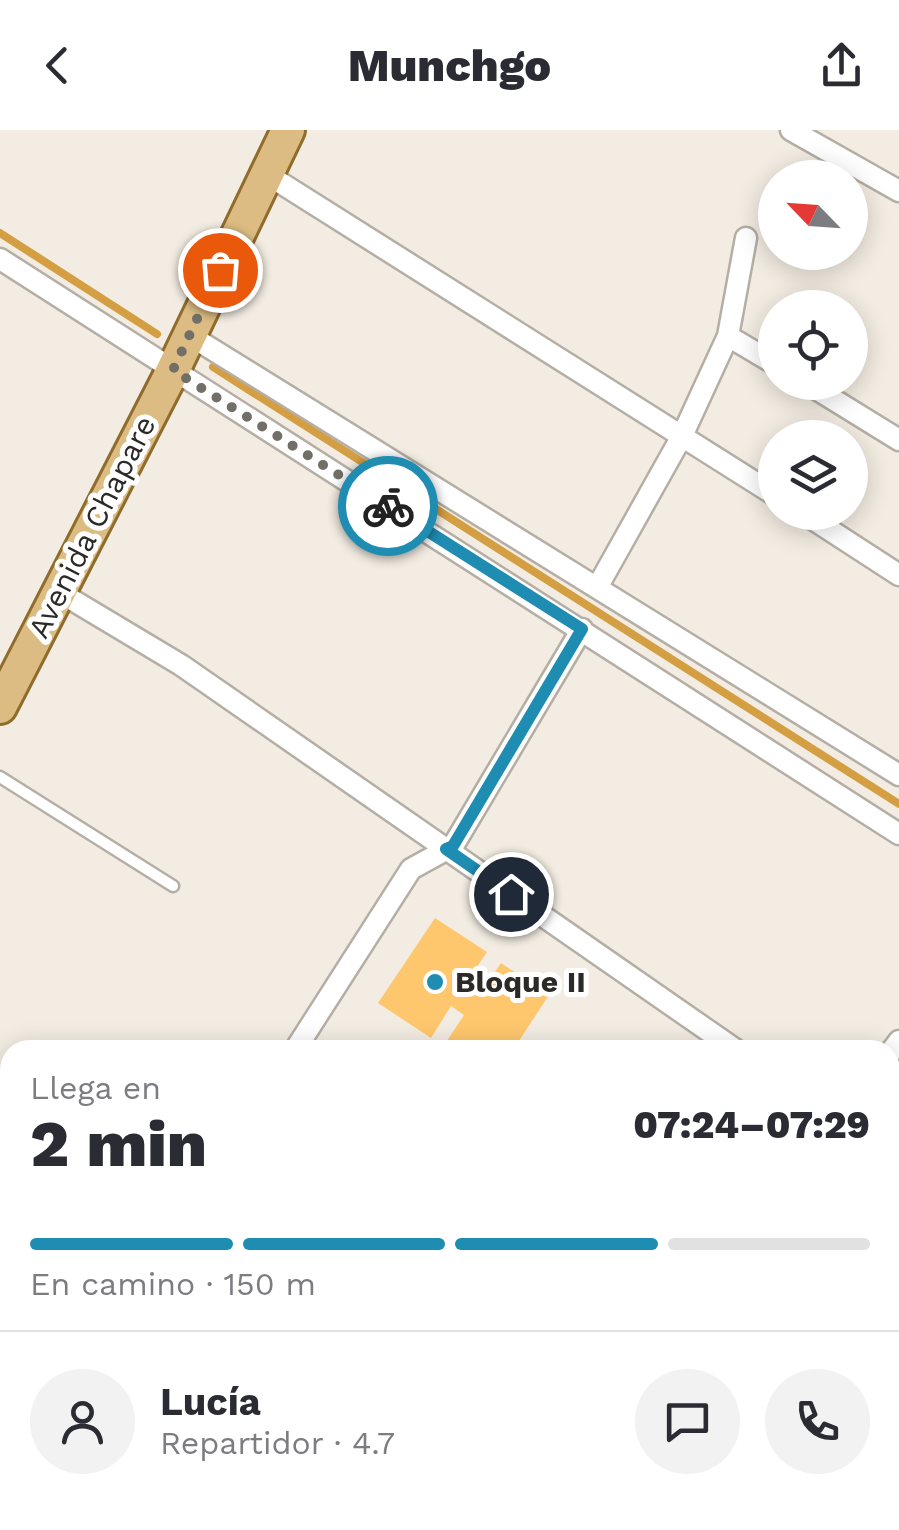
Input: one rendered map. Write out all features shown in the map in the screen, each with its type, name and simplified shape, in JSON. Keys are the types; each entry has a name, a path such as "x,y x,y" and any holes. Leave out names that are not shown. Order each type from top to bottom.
{"main road":[{"name":"Avenida Chapare","path":"0,707 8,672 59,592 173,370 288,130"}],"street":[{"path":"790,130 899,191"},
{"path":"265,174 758,485"},
{"path":"598,586 682,436 728,336 746,238"},
{"path":"0,259 899,834"},
{"path":"190,335 899,775"},
{"path":"728,336 758,354"},
{"path":"834,400 899,440"},
{"path":"830,530 899,575"},
{"path":"59,592 181,665 722,1040"},
{"path":"301,1040 411,868 453,846 582,629"}],"lane":[{"path":"0,777 173,886"}],"building":[{"name":"Bloque II","path":"435,918 487,952 470,977 485,987 501,963 549,995 520,1040 448,1040 464,1015 451,1006 431,1038 378,1003"}],"waterway":[{"path":"0,233 157,334"},
{"path":"213,367 899,804"}],"way so far":[{"path":"220,270 173,370 388,506"}],"place":[{"name":"Bloque II","path":"435,982"}],"route":[{"path":"388,506 582,629 453,846 446,849 511,894"}]}
